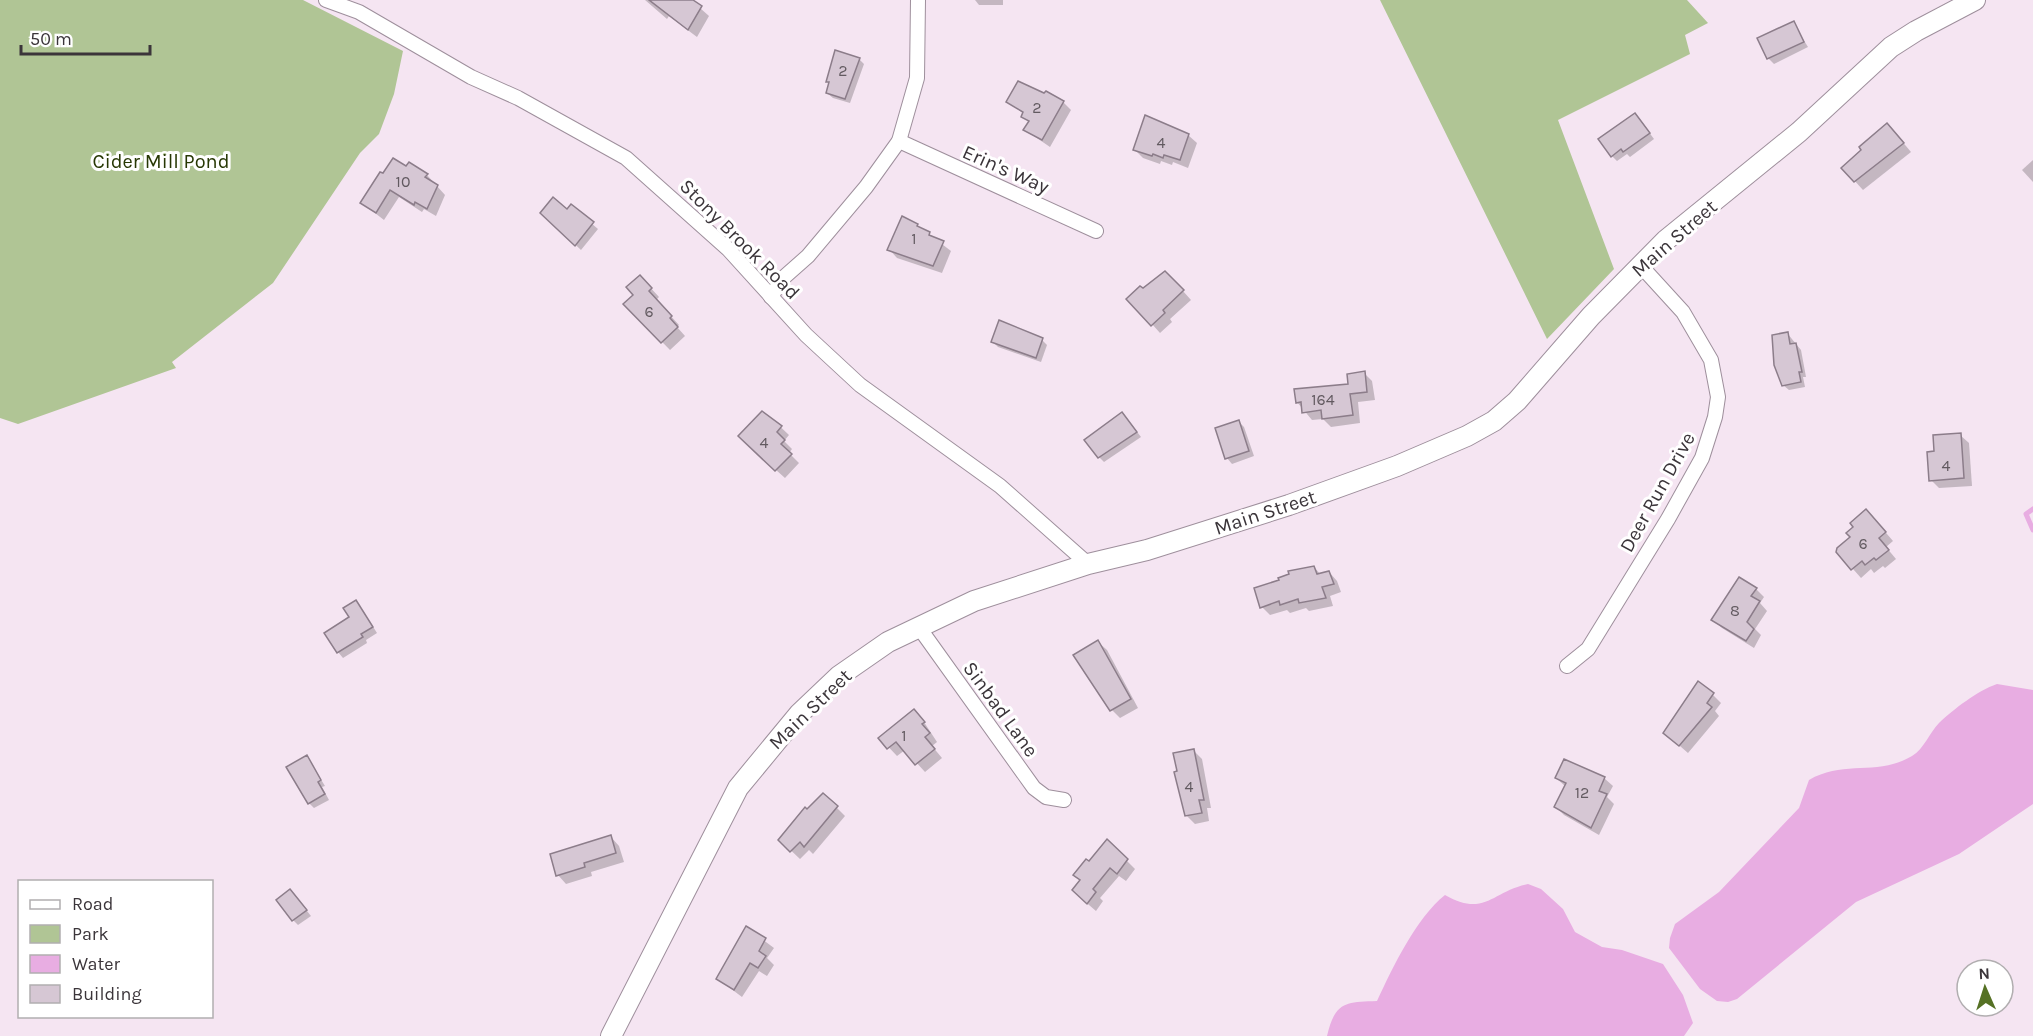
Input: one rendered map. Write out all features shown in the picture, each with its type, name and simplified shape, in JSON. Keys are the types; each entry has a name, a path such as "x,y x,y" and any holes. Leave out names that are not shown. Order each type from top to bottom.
{"main road":[{"name":"Main Street","path":"611,1036 738,788 799,714 839,676 888,642 918,626 974,602 1088,564 1146,550 1289,505 1397,466 1467,436 1494,421 1517,401 1591,316 1666,240 1799,132 1891,47 1975,0"}],"street":[{"name":"Stony Brook Road","path":"326,0 359,12 471,76 518,98 626,158 728,249 806,335 861,385 1000,486 1088,564"},
{"path":"771,297 782,279 808,256 866,187 898,141 917,78 918,0"},
{"name":"Erin's Way","path":"898,141 1096,231"},
{"name":"Deer Run Drive","path":"1567,666 1588,649 1668,519 1702,458 1715,417 1718,398 1717,379 1710,360 1683,312 1641,266"},
{"name":"Sinbad Lane","path":"918,626 1034,788 1046,797 1064,800"}],"green space":[{"name":"Cider Mill Pond","path":"0,0 303,0 403,51 394,94 379,134 360,153 273,283 172,362 176,368 18,424 0,418"},
{"path":"1380,0 1687,0 1708,23 1685,35 1690,54 1558,120 1614,269 1547,339"}],"water":[{"path":"1997,684 2033,690 2033,804 1959,854 1856,902 1737,999 1728,1002 1717,1001 1700,989 1669,948 1675,924 1719,892 1799,808 1809,780 1835,770 1886,766 1912,756 1939,723 1974,696"},
{"path":"1528,884 1541,889 1563,909 1575,932 1602,947 1622,950 1663,964 1683,995 1693,1023 1684,1036 1327,1036 1334,1016 1343,1006 1357,1002 1377,1001 1415,930 1424,916 1445,895 1470,904 1479,903"}],"building":[{"path":"649,0 693,0 702,6 688,30"},
{"path":"1794,21 1804,42 1767,59 1757,38"},
{"path":"835,50 860,58 845,99 826,93 829,82 826,82"},
{"path":"1018,81 1044,93 1046,91 1064,101 1042,140 1023,130 1029,121 1021,117 1023,112 1006,102"},
{"path":"1635,113 1650,133 1623,152 1621,149 1611,157 1598,139"},
{"path":"1145,115 1189,134 1180,160 1164,155 1163,158 1153,154 1152,156 1133,150"},
{"path":"1887,123 1904,143 1854,182 1841,168 1861,150 1859,147"},
{"path":"393,158 406,166 409,162 428,174 425,177 438,185 427,209 415,202 414,205 390,190 376,213 360,203 380,172 383,173"},
{"path":"553,197 567,209 571,204 594,222 575,246 540,213"},
{"path":"902,216 930,232 929,235 944,241 933,266 887,250"},
{"path":"1165,271 1184,290 1163,310 1165,313 1151,326 1126,299 1140,286 1143,288"},
{"path":"640,275 652,288 649,291 672,316 670,318 678,327 661,343 623,304 633,295 626,287"},
{"path":"999,320 1043,338 1036,358 991,342"},
{"path":"1788,332 1790,344 1796,343 1802,372 1799,372 1801,382 1782,386 1774,365 1772,335"},
{"path":"1365,371 1367,392 1350,394 1353,415 1322,419 1321,410 1302,413 1301,402 1296,403 1294,389 1348,384 1347,374"},
{"path":"762,411 782,426 777,432 785,440 781,444 792,454 775,471 738,436"},
{"path":"1122,412 1137,432 1098,458 1084,440"},
{"path":"1239,420 1249,451 1225,459 1215,428"},
{"path":"1961,433 1964,478 1929,481 1927,452 1934,451 1933,435"},
{"path":"1866,509 1886,532 1879,538 1889,550 1865,565 1862,561 1851,570 1836,552 1837,548 1850,537 1846,533 1853,527 1850,523"},
{"path":"1314,566 1317,574 1329,571 1334,584 1322,587 1326,598 1299,603 1298,599 1280,605 1279,601 1260,608 1254,588 1279,580 1278,578 1289,574 1288,571"},
{"path":"1739,577 1757,588 1751,596 1760,601 1747,622 1754,629 1746,641 1711,620"},
{"path":"356,600 373,627 361,634 363,637 337,653 324,633 349,617 343,608"},
{"path":"1098,640 1131,699 1110,711 1073,655"},
{"path":"1698,681 1714,693 1707,703 1712,707 1679,746 1663,733"},
{"path":"914,709 925,722 922,724 930,733 925,737 935,749 915,765 896,742 887,749 878,738"},
{"path":"1194,749 1204,800 1199,800 1202,813 1185,816 1174,772 1177,771 1173,753"},
{"path":"307,755 321,780 318,782 325,794 308,804 286,767"},
{"path":"1564,759 1605,777 1599,791 1607,794 1591,828 1554,807 1566,783 1555,778"},
{"path":"823,793 838,806 804,847 800,842 790,852 778,840 805,807 807,809"},
{"path":"611,835 616,853 584,863 585,867 556,876 550,854"},
{"path":"1107,839 1128,859 1117,874 1110,868 1093,889 1096,892 1087,904 1072,890 1080,880 1073,875 1086,859 1089,861"},
{"path":"290,889 307,910 292,921 276,900"},
{"path":"746,926 766,938 759,951 766,956 758,968 750,963 734,990 716,979"}],"waterway":[{"path":"2033,509 2026,514 2033,530"}]}
